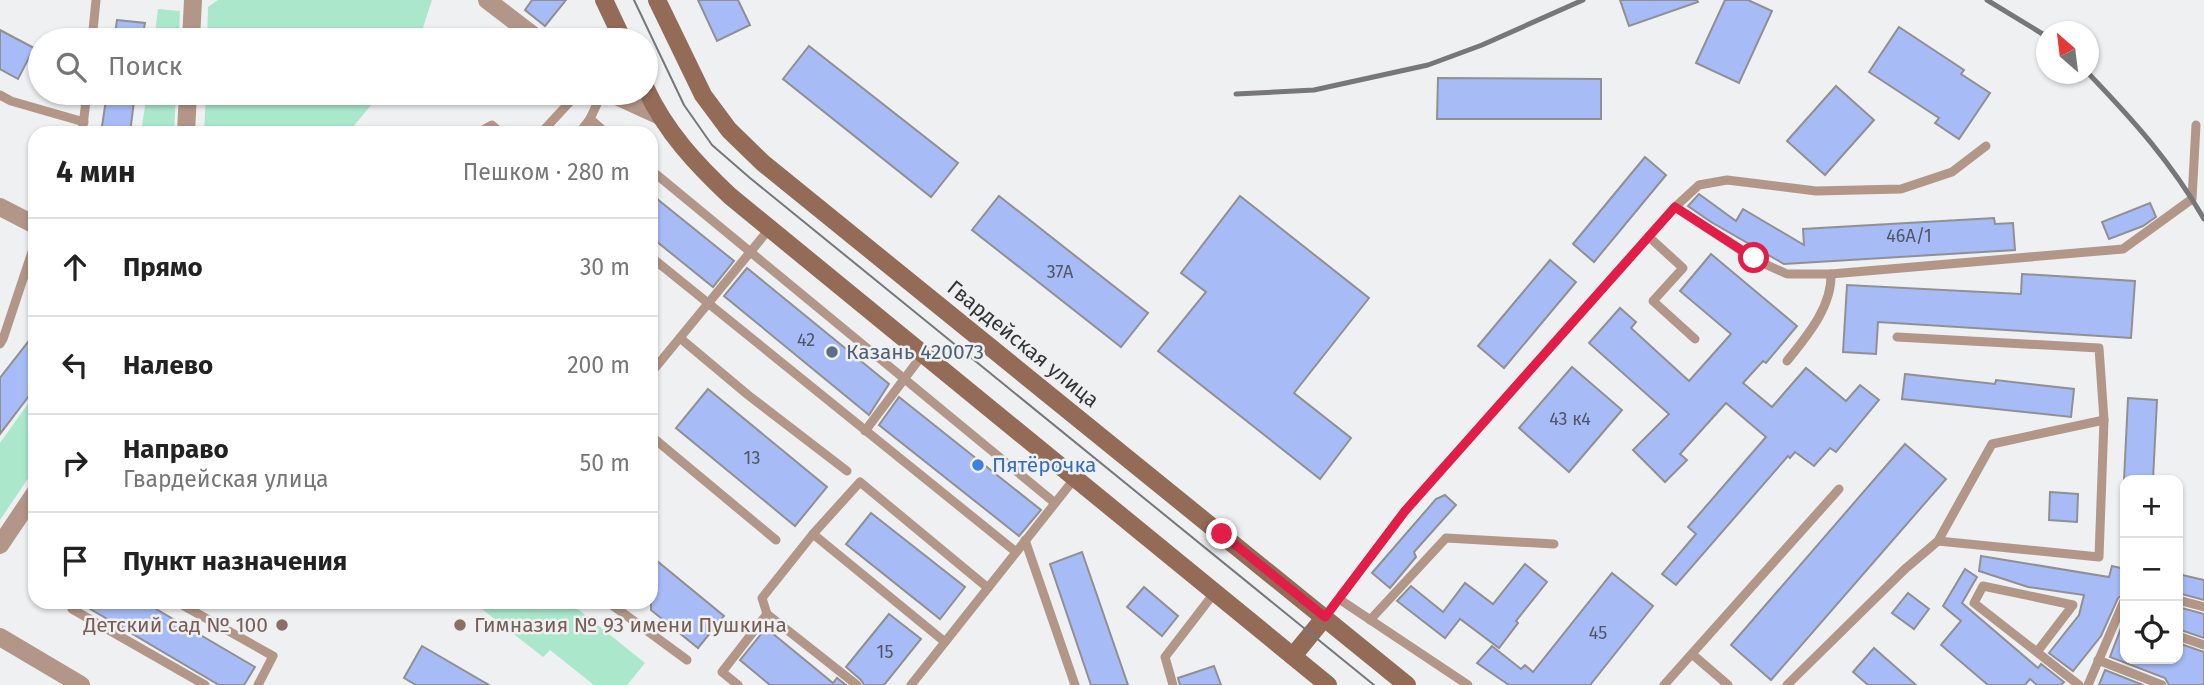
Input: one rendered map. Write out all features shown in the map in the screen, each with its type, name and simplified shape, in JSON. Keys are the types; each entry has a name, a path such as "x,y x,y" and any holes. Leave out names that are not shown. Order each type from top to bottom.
{"main road":[{"path":"604,0 617,28"},
{"name":"Гвардейская улица","path":"657,0 703,95 729,130 763,163 1407,685"},
{"path":"653,105 692,160 730,196 1328,685"},
{"path":"1293,656 1325,617"}],"street":[{"path":"192,28 193,0"},
{"path":"487,0 523,28"},
{"path":"186,126 187,105"},
{"path":"636,105 658,115"},
{"path":"0,207 28,221"},
{"path":"0,545 28,503"},
{"path":"0,637 81,685"}],"lane":[{"path":"93,28 96,0"},
{"path":"0,95 28,104"},
{"path":"31,105 83,122"},
{"path":"83,126 85,105"},
{"path":"547,126 567,105"},
{"path":"585,126 597,105"},
{"path":"590,120 597,126"},
{"path":"1675,207 1754,258 1787,274 1830,274 2123,249 2192,199 2196,125"},
{"path":"1325,617 1405,511 1648,237 1699,184 1727,180 1816,191 1901,190 1952,172 1986,146"},
{"path":"658,176 1055,503"},
{"path":"658,365 770,228"},
{"path":"1648,237 1683,268 1653,301 1695,339"},
{"path":"1,340 28,263"},
{"path":"658,263 1016,552"},
{"path":"1787,360 1815,326 1831,285 1830,274"},
{"path":"1897,337 2099,348 2104,420 2099,557 1938,541"},
{"path":"680,338 846,471"},
{"path":"865,431 923,353"},
{"path":"1787,685 1905,569 1938,541 1992,444 2104,420"},
{"path":"658,442 776,540"},
{"path":"911,685 1075,478"},
{"path":"857,685 767,614 762,598 813,534 860,482 988,588"},
{"path":"1664,685 1839,489"},
{"path":"813,534 945,642"},
{"path":"1370,620 1446,538 1554,544"},
{"path":"1025,540 1075,685"},
{"path":"2037,652 2073,605 1983,586 1974,603 2079,685"},
{"path":"1173,685 1165,657 1215,592"},
{"path":"1339,599 1468,685"},
{"path":"2088,685 2124,601"},
{"path":"2182,601 2204,607"},
{"path":"74,609 205,685"},
{"path":"189,609 273,656 258,685"},
{"path":"618,609 687,660"},
{"path":"738,685 722,672 767,614"},
{"path":"2183,638 2204,645"},
{"path":"1692,654 1728,685"},
{"path":"2098,660 2162,685"}],"green space":[{"path":"218,0 432,0 423,28 207,28 208,7"},
{"path":"158,9 180,11 179,28 156,28"},
{"path":"145,105 175,105 174,126 142,126"},
{"path":"205,105 371,105 354,126 204,126"},
{"path":"28,404 28,478 0,520 0,443"},
{"path":"482,609 578,609 645,663 627,685 594,685 550,650 543,657"}],"building":[{"path":"532,0 566,0 545,26 525,10"},
{"path":"698,0 738,0 750,25 717,41"},
{"path":"1620,0 1697,0 1698,2 1629,26"},
{"path":"1725,0 1748,0 1772,11 1739,83 1696,63"},
{"path":"117,20 145,23 144,28 116,28"},
{"path":"1899,27 1964,70 1961,74 1990,93 1959,139 1935,123 1939,118 1869,72"},
{"path":"0,30 28,45 28,60 18,79 0,69"},
{"path":"809,46 958,163 931,197 783,79"},
{"path":"1438,78 1601,79 1601,119 1437,119"},
{"path":"1836,86 1874,120 1825,175 1787,141"},
{"path":"105,105 134,105 131,126 102,126"},
{"path":"1645,157 1666,175 1594,262 1573,244"},
{"path":"1699,194 1736,221 1743,209 1804,245 1803,229 1994,218 1995,224 2013,223 2015,250 1784,264 1688,206"},
{"path":"999,196 1148,313 1121,347 972,230"},
{"path":"1240,196 1369,298 1294,393 1351,438 1320,479 1158,351 1206,292 1181,273"},
{"path":"658,200 734,261 713,287 658,243"},
{"path":"2150,203 2156,217 2143,226 2109,239 2102,222"},
{"path":"1711,254 1797,326 1766,363 1763,361 1743,383 1772,407 1806,368 1846,401 1860,385 1879,400 1836,452 1830,448 1814,466 1795,452 1790,458 1788,456 1676,585 1662,574 1696,534 1688,527 1766,437 1726,403 1680,454 1687,460 1665,482 1633,450 1669,414 1589,343 1620,308 1636,322 1631,328 1689,381 1731,334 1680,291"},
{"path":"1550,260 1576,282 1504,368 1478,346"},
{"path":"747,268 889,384 869,415 724,296"},
{"path":"2022,274 2135,281 2131,338 1878,322 1876,354 1843,352 1847,285 2021,294"},
{"path":"28,342 28,397 0,434 0,378"},
{"path":"1572,367 1622,410 1569,472 1519,428"},
{"path":"1905,374 2074,389 2071,417 1902,399"},
{"path":"708,389 827,487 795,526 676,428"},
{"path":"899,397 1041,510 1019,536 879,425"},
{"path":"2128,398 2157,400 2153,475 2124,475"},
{"path":"1905,444 1946,479 1771,680 1731,645"},
{"path":"2050,492 2078,494 2077,522 2049,520"},
{"path":"1445,495 1456,505 1414,552 1416,557 1390,588 1372,573 1436,499"},
{"path":"871,513 965,587 940,619 846,544"},
{"path":"1082,552 1128,685 1091,685 1050,564"},
{"path":"1981,556 2109,577 2112,566 2120,568 2120,597 2101,636 2073,671 2049,653 2079,615 2084,595 2028,587 1979,571"},
{"path":"658,562 724,616 698,648 651,610 658,609"},
{"path":"1525,564 1547,582 1516,621 1518,623 1499,648 1460,619 1445,638 1397,601 1411,586 1443,612 1465,583 1493,604"},
{"path":"1965,569 1977,577 1962,603 2038,668 2041,664 2064,682 2061,685 2037,685 2030,679 2025,685 1988,685 1941,645 1961,621 1943,606"},
{"path":"1612,573 1653,606 1590,685 1509,685 1477,663 1492,646 1521,669 1525,665 1533,672"},
{"path":"2183,575 2204,580 2204,600 2183,594"},
{"path":"1144,587 1178,616 1162,636 1127,607"},
{"path":"1908,593 1929,609 1914,629 1892,613"},
{"path":"2183,608 2204,614 2204,638 2183,631"},
{"path":"90,609 156,609 255,667 244,685 219,685"},
{"path":"889,614 921,639 884,685 864,685 846,667"},
{"path":"766,628 833,683 837,678 846,685 770,685 740,660"},
{"path":"2120,631 2120,661 2110,657"},
{"path":"2183,645 2204,652 2204,685 2169,685 2165,678 2128,664 2183,664"},
{"path":"422,646 489,685 416,685 404,678"},
{"path":"1874,648 1916,685 1868,685 1853,672"},
{"path":"1214,666 1221,685 1180,685 1178,678"},
{"path":"2105,670 2143,685 2099,685"}],"tram line":[{"path":"634,0 647,28"},
{"path":"658,50 684,105 712,145 1374,685"}],"railway":[{"path":"1236,94 1314,90 1428,65 1482,45 1583,0"},
{"path":"1987,0 2036,30"},
{"path":"2098,84 2151,143 2204,219"}],"place":[{"name":"Казань 420073","path":"832,352"},
{"name":"Пятёрочка","path":"978,465"},
{"name":"Детский сад № 100","path":"282,625"},
{"name":"Гимназия № 93 имени Пушкина","path":"460,625"}],"route":[{"path":"1222,534 1325,617 1405,511 1675,207 1754,258"}]}
